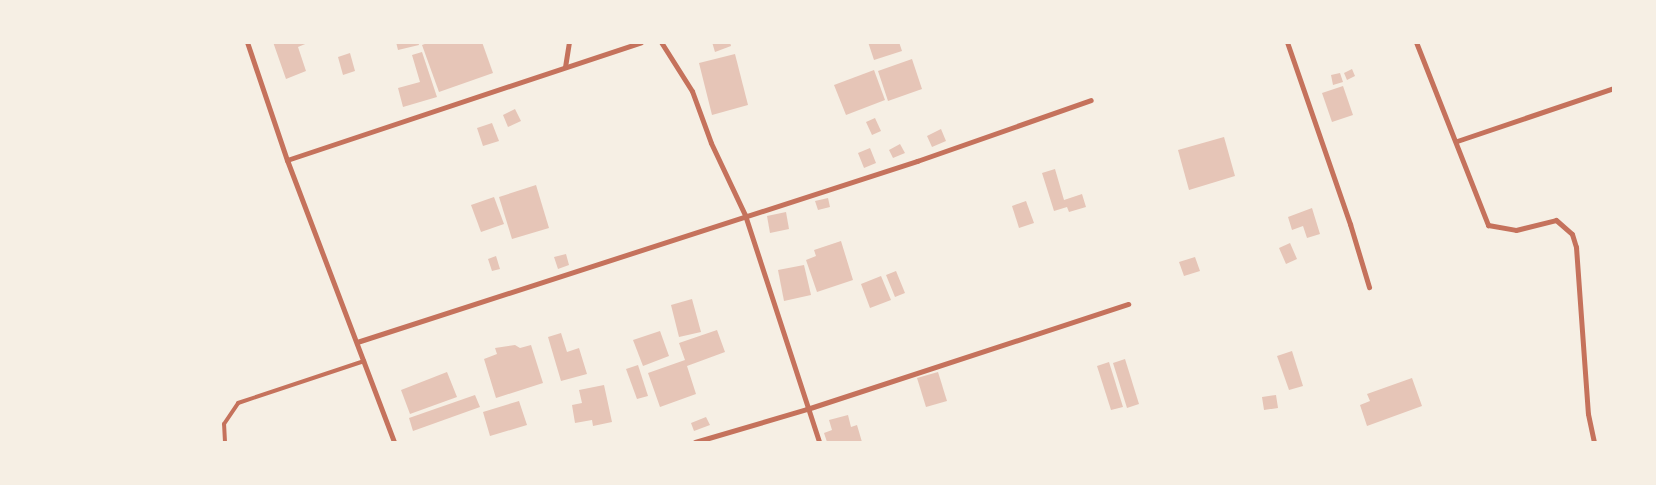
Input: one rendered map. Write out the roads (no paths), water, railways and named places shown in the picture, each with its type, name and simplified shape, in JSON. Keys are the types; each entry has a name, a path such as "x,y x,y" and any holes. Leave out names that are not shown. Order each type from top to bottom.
{"street":[{"path":"247,42 287,160 394,442"},
{"path":"565,68 569,42"},
{"path":"287,160 641,42"},
{"path":"661,42 692,91 711,143 744,215 819,442"},
{"path":"1286,42 1350,224 1369,287"},
{"path":"1416,42 1457,141 1488,225 1516,230 1556,220 1572,234 1576,255 1588,414 1594,442"},
{"path":"1457,141 1614,88"},
{"path":"357,342 744,215 917,161 1091,100"},
{"path":"695,442 807,409 1128,304"}],"lane":[{"path":"225,442 224,424 238,403 364,361"}]}
